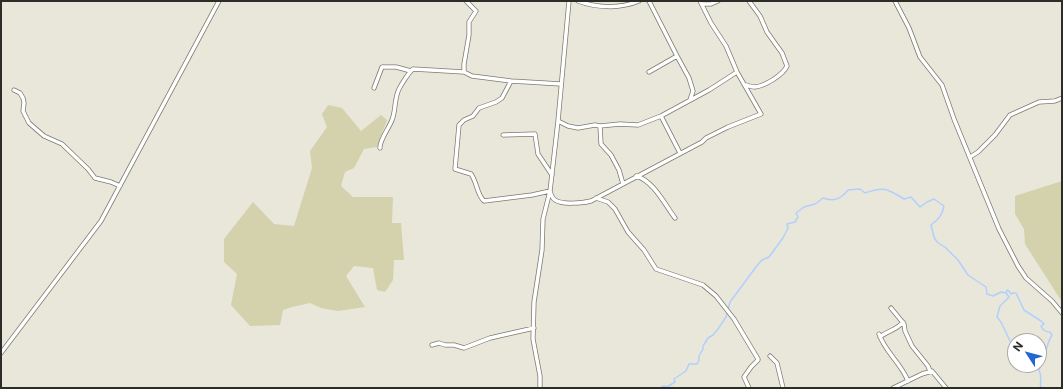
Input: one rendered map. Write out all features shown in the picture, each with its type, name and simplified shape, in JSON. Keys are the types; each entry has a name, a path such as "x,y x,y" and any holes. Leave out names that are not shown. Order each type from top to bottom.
{"street":[{"path":"1,353 101,221 219,1"},
{"path":"464,72 470,32 469,22 476,11 466,1"},
{"path":"540,388 540,376 534,345 534,302 542,250 543,219 550,191 552,175 569,1"},
{"path":"578,1 595,5 610,6 623,6 639,1"},
{"path":"649,1 690,78 693,95 690,100"},
{"path":"701,2 711,4 718,1"},
{"path":"746,85 754,87 763,84 782,74 787,66 782,53 767,32 760,16 749,1"},
{"path":"895,1 909,28 920,57 942,85 1000,229 1018,266 1026,278 1052,301 1062,313"},
{"path":"550,191 555,200 562,202 580,203 596,198 728,127 761,114 746,85 737,72 728,50 711,23 701,2"},
{"path":"649,72 677,56"},
{"path":"374,88 382,67 396,67 411,70 464,72 472,76 511,82 561,84"},
{"path":"380,148 380,143 386,134 394,115 396,96 399,88 411,70"},
{"path":"558,121 574,127 620,124 638,125 661,116 709,90 737,72"},
{"path":"511,82 502,98 496,102 479,108 473,116 459,124 455,169 471,174 477,184 480,197 484,201 532,195 550,191"},
{"path":"14,90 20,93 23,98 23,111 29,123 44,136 62,144 88,169 95,178 120,186"},
{"path":"970,157 978,152 995,135 1010,115 1039,102 1055,101 1062,98"},
{"path":"661,116 680,153"},
{"path":"600,126 600,144 611,155 619,170 623,184"},
{"path":"502,135 535,134 538,154 552,175"},
{"path":"636,176 645,180 656,190 675,218"},
{"path":"596,198 608,202 615,209 628,232 644,250 656,269 703,285 716,296 734,319 758,359 744,377 749,388"},
{"path":"891,308 903,322 912,346 928,366 930,371 934,372 946,388"},
{"path":"903,322 896,328 879,336 885,347 904,371 908,381"},
{"path":"432,345 439,343 464,348 490,338 534,328"},
{"path":"770,356 777,363 784,388"},
{"path":"893,388 930,371"}],"shaded area":[{"path":"328,105 342,108 361,131 381,115 387,120 377,147 364,149 354,168 345,172 341,186 353,197 393,197 392,223 401,223 404,260 394,260 393,280 385,292 377,290 373,268 354,266 346,276 365,307 338,311 321,308 310,303 283,310 280,325 250,326 231,305 237,274 224,262 224,239 253,202 274,224 294,226 312,168 310,151 327,127 322,114"},
{"path":"1062,181 1062,302 1025,244 1024,229 1015,214 1015,196"}],"waterway":[{"path":"660,388 664,386 667,387 675,382 674,379 686,371 689,364 697,364 703,346 726,317 730,302 756,267 762,260 769,257 783,238 788,228 787,224 795,222 798,217 796,213 804,207 815,204 823,198 831,200 837,199 843,196 848,190 860,189 865,193 881,189 890,191 904,199 911,197 920,207 934,199 944,206 940,217 931,225 934,237 937,242 946,248 958,260 968,275 986,287 987,294 993,296 1001,292 1006,293 1009,297 1000,306 997,317 1007,335"},
{"path":"1006,293 1007,290 1011,294 1016,293 1024,310 1044,324 1041,326 1043,329 1050,332 1052,335 1047,346"},
{"path":"1040,373 1041,388"}]}
